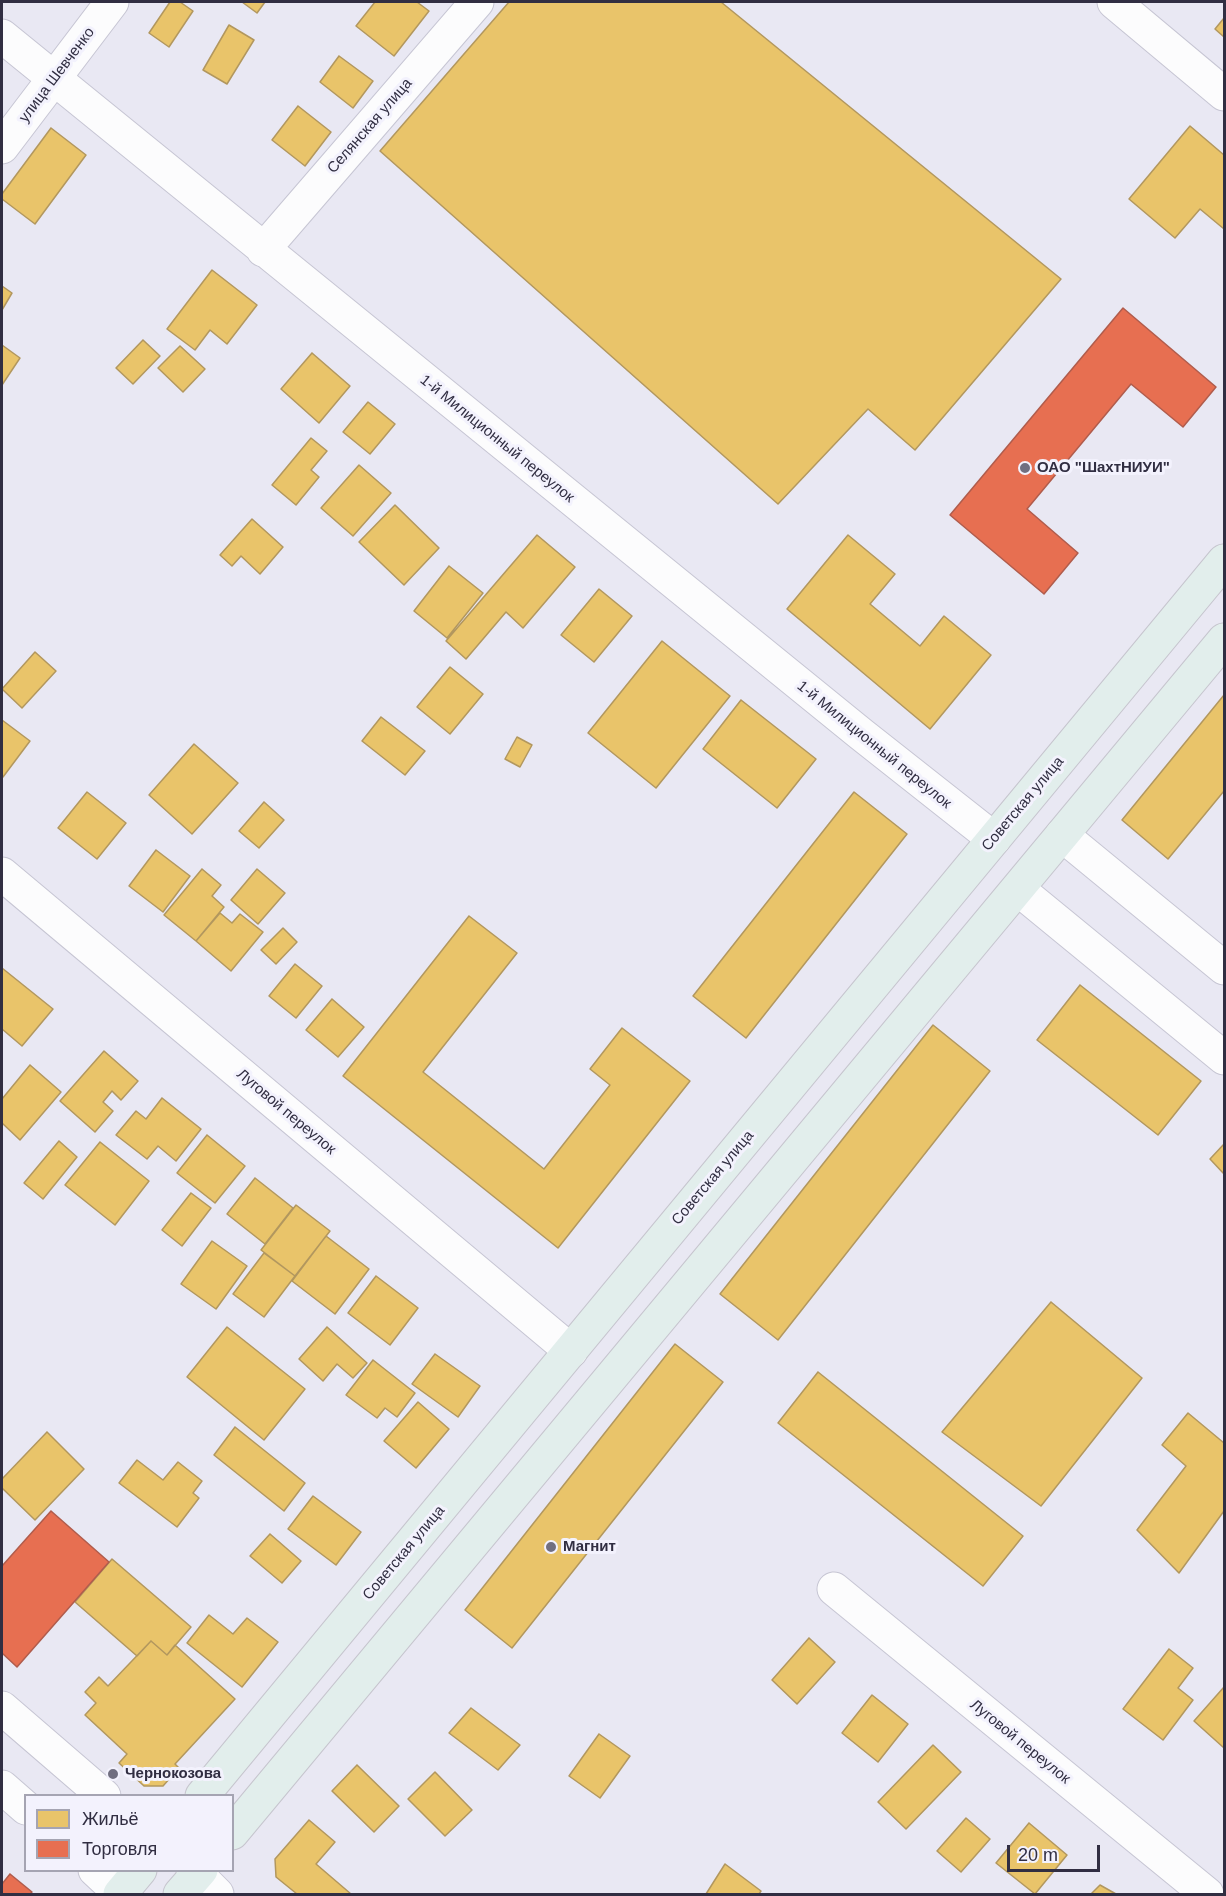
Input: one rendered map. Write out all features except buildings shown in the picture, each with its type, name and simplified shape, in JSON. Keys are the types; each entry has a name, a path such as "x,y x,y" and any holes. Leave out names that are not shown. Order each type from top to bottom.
{"main road":[{"name":"Советская улица","path":"204,1794 1224,561"},
{"path":"234,1831 1224,640"},
{"path":"120,1894 138,1872"}],"street":[{"name":"улица Шевченко","path":"2,147 112,2"},
{"name":"Селянская улица","path":"262,250 477,2"},
{"path":"1114,2 1224,94"},
{"name":"1-й Милиционный переулок","path":"2,36 262,250 994,839"},
{"path":"1062,835 1224,968"},
{"name":"Луговой переулок","path":"2,874 571,1351"},
{"path":"1018,889 1224,1058"},
{"name":"Луговой переулок","path":"834,1589 1207,1894"},
{"path":"2,1708 102,1794"},
{"path":"2,1787 24,1806"},
{"path":"97,1872 120,1894"}],"place":[{"name":"ОАО \"ШахтНИУИ\"","path":"1025,468"},
{"name":"Магнит","path":"551,1547"},
{"name":"Чернокозова","path":"113,1774"}]}
